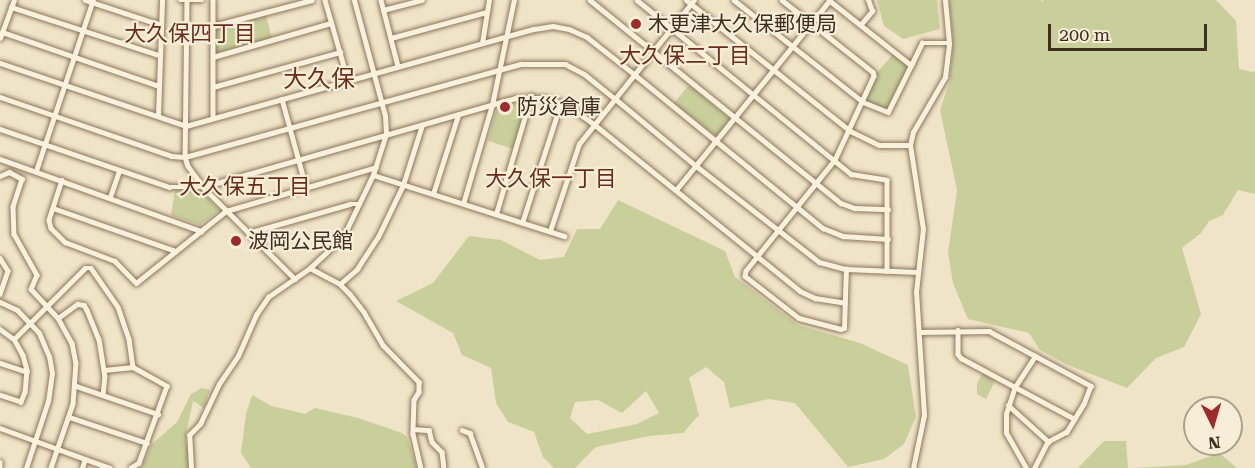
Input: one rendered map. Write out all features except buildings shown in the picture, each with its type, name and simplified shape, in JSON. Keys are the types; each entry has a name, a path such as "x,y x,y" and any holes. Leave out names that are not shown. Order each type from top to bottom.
{"street":[{"path":"0,38 14,0"},
{"path":"85,0 160,25"},
{"path":"158,116 162,0"},
{"path":"180,0 202,0"},
{"path":"213,0 213,118"},
{"path":"213,26 312,0"},
{"path":"325,0 348,80"},
{"path":"191,468 189,435 200,424 219,384 238,356 248,328 268,297 310,268 343,237 376,167 386,134 382,104 354,0"},
{"path":"381,0 398,66"},
{"path":"384,10 422,0"},
{"path":"482,43 489,0"},
{"path":"463,204 501,70 514,0"},
{"path":"590,0 841,203 855,208 888,208"},
{"path":"637,0 858,177 886,180 887,271"},
{"path":"734,0 862,102 888,112 891,110 922,43 949,43"},
{"path":"782,0 873,72 874,76 835,160 746,271 745,276 799,318 844,328 846,269"},
{"path":"676,190 830,0 862,23 911,65"},
{"path":"862,23 872,11 868,0"},
{"path":"913,468 924,415 917,272 923,229 910,145 913,132 945,77 949,43 945,0"},
{"path":"36,171 92,1"},
{"path":"187,1 185,157 193,175 203,188 295,279"},
{"path":"550,231 579,144 654,51 690,1 850,131 879,145 910,145"},
{"path":"11,7 159,55"},
{"path":"391,39 487,12"},
{"path":"213,57 331,23"},
{"path":"0,63 186,126 507,36 554,26 569,29 587,37 832,234 888,239"},
{"path":"2,32 159,86"},
{"path":"213,87 340,52"},
{"path":"0,97 171,156 185,157 501,70 539,62 565,64 584,74 696,166 819,262 846,269 917,272"},
{"path":"496,214 531,96"},
{"path":"0,129 169,187 203,188 492,105 531,96 561,102 594,124 800,291 815,298 845,303"},
{"path":"282,99 306,187"},
{"path":"522,223 561,102"},
{"path":"434,194 458,115"},
{"path":"340,284 365,258 378,237 403,185 422,125"},
{"path":"0,159 201,231"},
{"path":"62,180 49,220 51,228 59,238 115,261 136,283 226,211 376,167"},
{"path":"110,197 119,171"},
{"path":"0,176 9,172 22,180 13,207 14,234 37,275 31,289 58,318 72,343 75,386 69,417 51,468"},
{"path":"373,175 564,236"},
{"path":"248,233 350,204 360,204"},
{"path":"53,208 176,251"},
{"path":"0,258 8,271 2,282 0,294"},
{"path":"14,339 85,268 92,268 118,307 129,339 133,367"},
{"path":"310,268 340,284 364,312 383,345 419,382 419,392 414,400 413,429 415,448 421,468"},
{"path":"0,303 17,310 31,323 45,344 52,373 48,401 26,468"},
{"path":"58,318 77,304 84,305 99,339 104,370 104,394"},
{"path":"0,329 14,339 23,355 27,372 25,392 21,402 0,395"},
{"path":"958,330 958,354 961,358 1073,418"},
{"path":"919,332 988,331 1091,386 1082,408 1062,436 1049,442 1035,468"},
{"path":"1026,468 1006,433 1008,405 1015,387 1035,356"},
{"path":"0,363 27,372"},
{"path":"104,370 133,367 167,386 139,463 131,468"},
{"path":"75,386 158,414"},
{"path":"1008,405 1049,442"},
{"path":"69,417 147,443"},
{"path":"0,428 110,468"},
{"path":"413,429 429,430 432,442 442,452 444,468"},
{"path":"462,430 470,433 483,468"},
{"path":"82,468 86,459"}],"green space":[{"path":"877,0 937,0 940,29 903,39 884,26"},
{"path":"949,0 1041,0 1042,2 1044,0 1216,0 1236,21 1239,69 1255,71 1255,194 1238,190 1223,215 1209,221 1201,233 1182,248 1201,314 1184,347 1156,358 1127,388 1068,365 1040,350 1029,333 968,319 953,283 948,253 957,190 940,110 950,81 953,40"},
{"path":"266,16 272,38 215,53 215,30"},
{"path":"895,52 911,65 888,112 863,102 874,76"},
{"path":"689,85 730,119 716,136 674,103"},
{"path":"528,101 513,149 488,141 497,107"},
{"path":"199,189 219,210 200,225 171,215 175,190"},
{"path":"618,200 725,251 735,277 798,325 860,343 908,365 916,417 904,444 884,459 848,467 795,403 768,399 730,408 724,382 706,367 689,378 699,415 683,433 649,436 596,447 575,468 554,468 543,457 534,432 508,422 496,403 491,368 462,355 453,333 396,301 433,283 469,236 501,240 540,260 564,257 577,229 600,229","holes":["646,391 659,413 637,424 587,434 570,418 575,402 598,400 622,413"]},
{"path":"984,370 997,377 986,399 977,394 977,384"},
{"path":"202,388 210,390 204,408 193,401 185,439 193,468 141,468 152,444 177,422 191,394"},
{"path":"252,395 272,406 305,414 315,408 358,418 402,433 407,437 417,468 251,468 241,453 246,414"},
{"path":"1104,441 1126,441 1128,468 1078,468"},
{"path":"1211,456 1223,456 1237,468 1133,468 1186,465"}],"place":[{"name":"木更津大久保郵便局","path":"636,24"},
{"name":"防災倉庫","path":"505,107"},
{"name":"波岡公民館","path":"236,241"}],"district":[{"name":"大久保四丁目","path":"190,34"},
{"name":"大久保二丁目","path":"685,56"},
{"name":"大久保","path":"319,80"},
{"name":"大久保一丁目","path":"551,179"},
{"name":"大久保五丁目","path":"245,187"}]}
